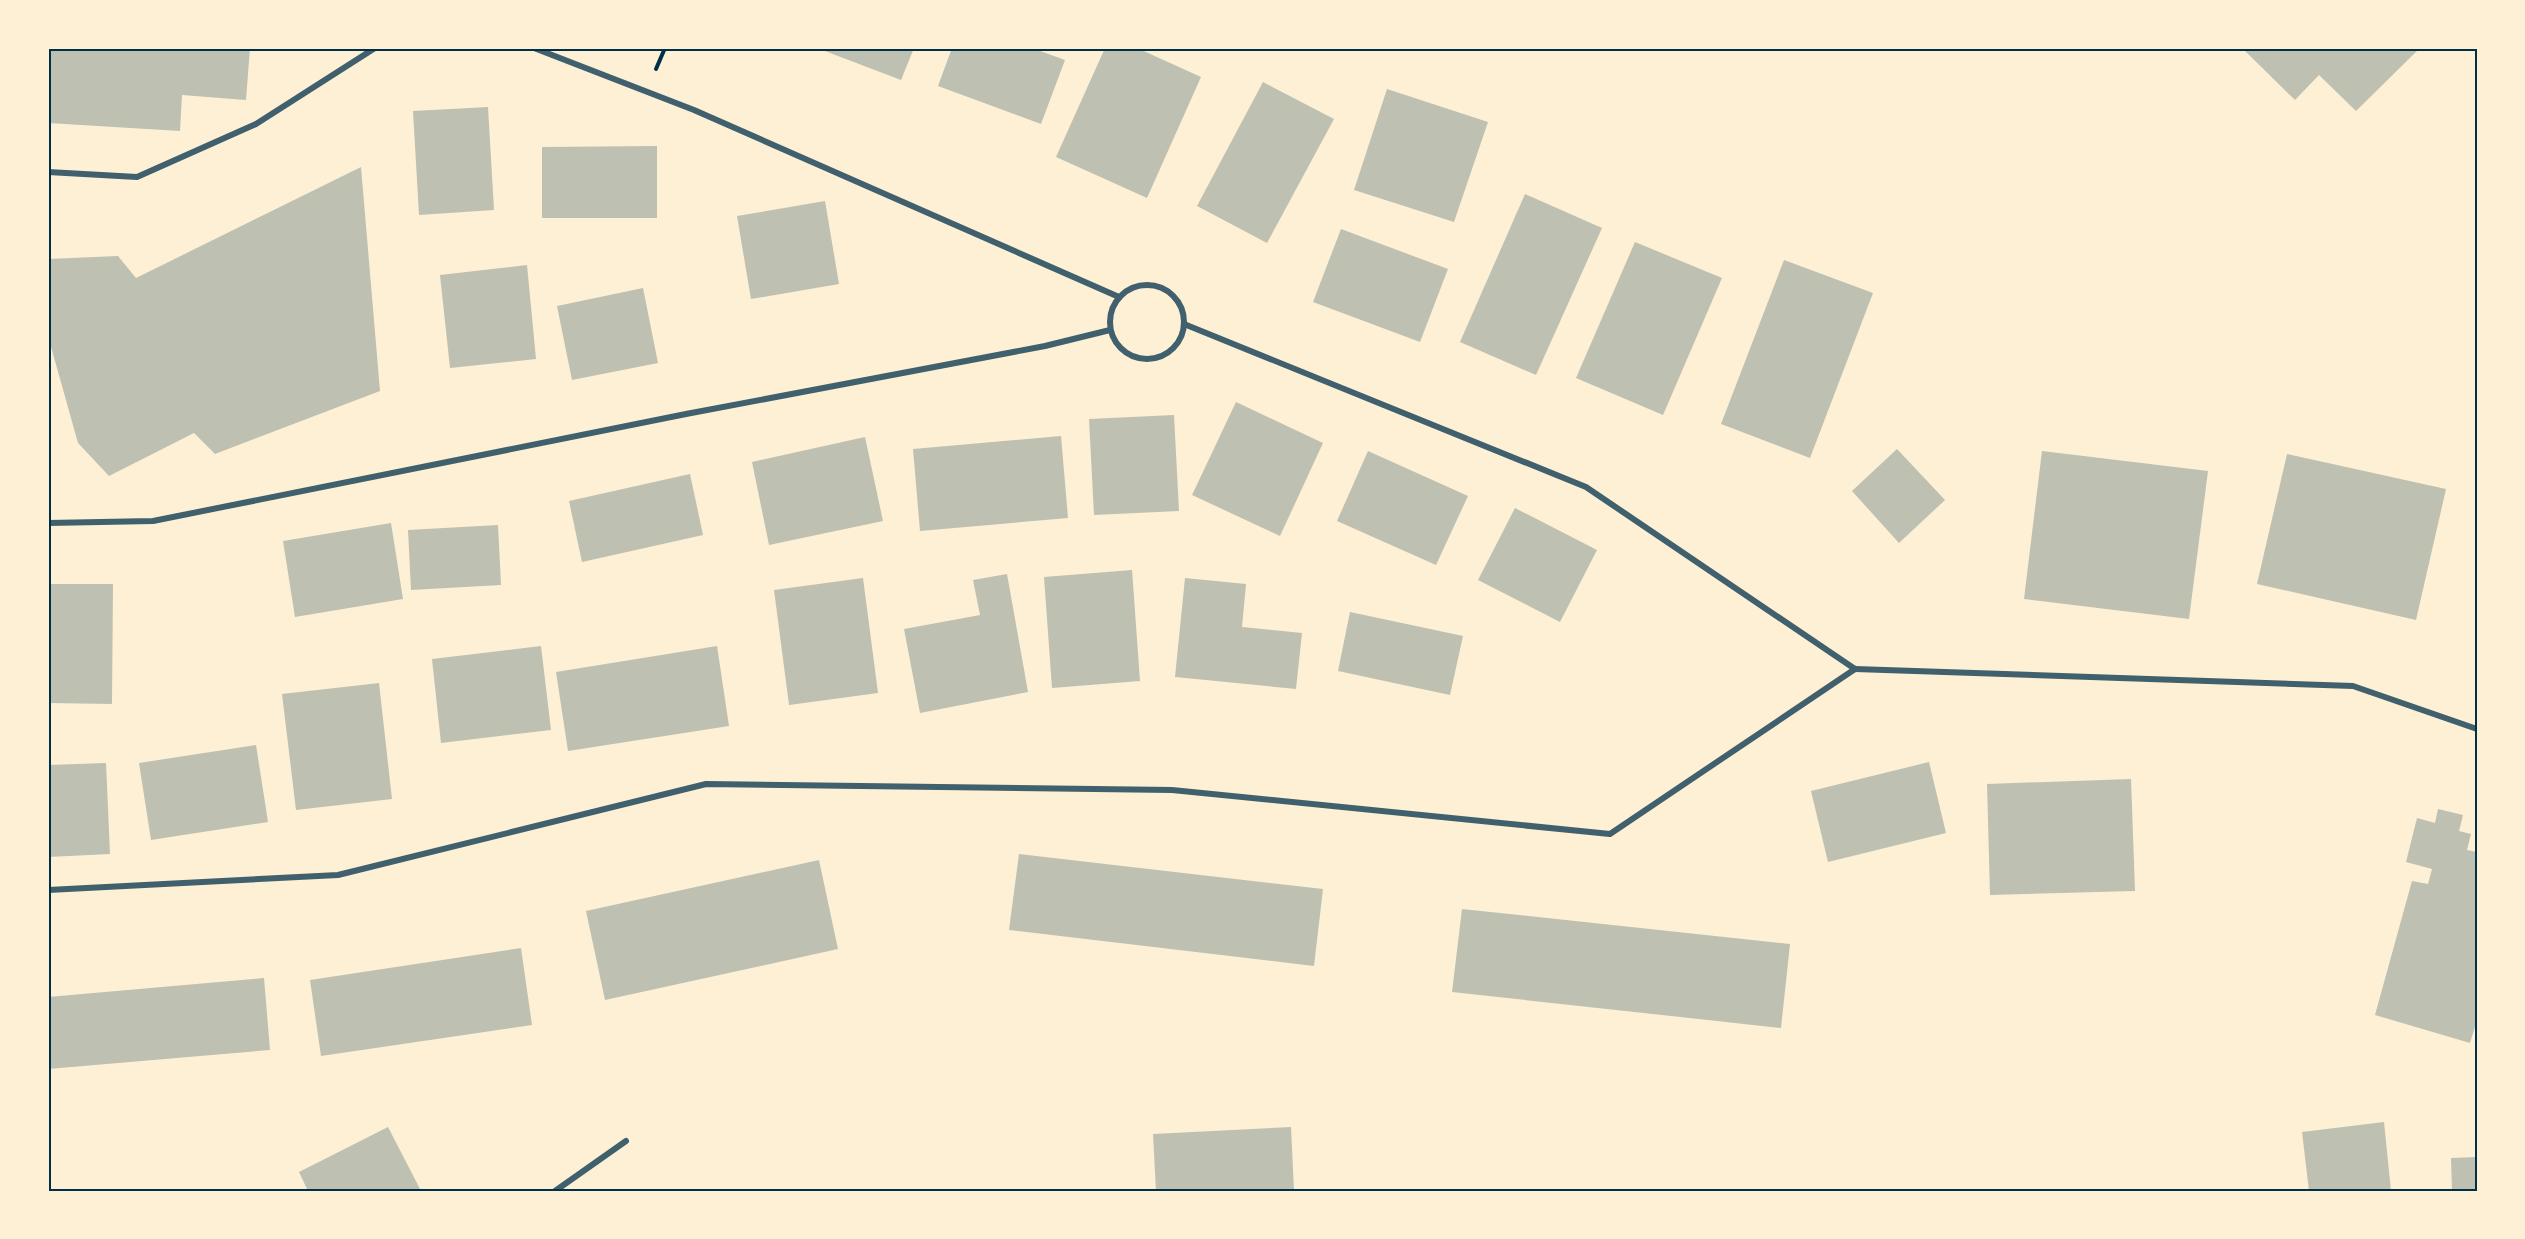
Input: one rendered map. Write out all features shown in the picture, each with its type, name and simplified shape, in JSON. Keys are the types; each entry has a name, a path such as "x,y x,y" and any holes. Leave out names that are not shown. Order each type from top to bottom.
{"street":[{"path":"48,172 137,177 256,124 375,48"},
{"path":"534,48 694,110 1119,297"},
{"path":"1142,285 1161,288 1177,300 1183,311 1184,324 1181,338 1173,348 1162,356 1149,359 1136,358 1124,352 1115,342 1110,330 1112,307 1119,297 1130,288 1142,285"},
{"path":"1184,324 1586,487 1855,669 2353,686 2477,729"},
{"path":"48,523 153,521 674,416 1045,346 1110,330"},
{"path":"48,890 338,875 705,784 1172,790 1610,834 1855,669"},
{"path":"555,1191 626,1141"}],"building":[{"path":"48,48 250,48 246,100 182,95 180,131 48,123"},
{"path":"817,48 914,48 901,80"},
{"path":"952,48 1032,48 1065,60 1041,124 938,86"},
{"path":"1105,48 1137,48 1201,77 1147,198 1056,157"},
{"path":"2242,48 2420,48 2356,111 2319,75 2295,100"},
{"path":"1263,82 1334,119 1267,243 1197,206"},
{"path":"1387,89 1488,122 1454,222 1354,190"},
{"path":"488,107 494,210 419,215 413,111"},
{"path":"657,146 657,218 542,218 542,147"},
{"path":"361,167 380,391 215,454 194,433 109,476 78,443 48,336 48,259 118,256 136,278"},
{"path":"1525,194 1602,228 1536,375 1460,342"},
{"path":"825,201 839,284 751,299 737,216"},
{"path":"1341,229 1448,269 1420,342 1313,302"},
{"path":"1635,242 1722,278 1663,415 1576,378"},
{"path":"1784,260 1873,293 1810,458 1721,424"},
{"path":"527,265 536,359 450,368 440,275"},
{"path":"643,288 658,363 572,380 557,306"},
{"path":"1236,402 1323,443 1280,536 1192,495"},
{"path":"1174,415 1179,511 1094,515 1089,419"},
{"path":"1061,436 1068,518 920,531 913,449"},
{"path":"865,437 883,521 769,545 752,462"},
{"path":"1897,449 1945,500 1899,543 1852,491"},
{"path":"1368,451 1468,496 1436,565 1337,521"},
{"path":"2042,451 2208,471 2189,619 2024,599"},
{"path":"2287,454 2446,489 2416,620 2257,584"},
{"path":"690,474 703,535 582,562 569,501"},
{"path":"1515,508 1597,550 1560,622 1478,580"},
{"path":"391,523 403,599 295,617 283,541"},
{"path":"498,525 501,585 411,590 408,530"},
{"path":"1132,570 1140,681 1052,688 1044,577"},
{"path":"1007,574 1028,692 920,713 904,629 980,615 973,580"},
{"path":"863,578 878,693 789,705 774,590"},
{"path":"1185,578 1246,584 1242,627 1302,633 1296,689 1175,677"},
{"path":"48,584 113,584 112,704 48,703"},
{"path":"1350,612 1463,636 1450,695 1338,671"},
{"path":"541,646 551,730 441,743 432,659"},
{"path":"717,646 729,726 568,751 556,672"},
{"path":"379,683 392,799 296,810 282,694"},
{"path":"256,745 268,822 151,840 139,763"},
{"path":"1929,762 1946,833 1828,862 1811,791"},
{"path":"106,763 110,854 48,857 48,765"},
{"path":"2131,779 2135,891 1990,895 1987,784"},
{"path":"2438,809 2463,815 2459,831 2471,834 2467,850 2477,852 2477,1020 2470,1043 2375,1015 2412,881 2428,884 2432,869 2406,862 2417,818 2435,823"},
{"path":"1019,854 1323,889 1314,966 1009,930"},
{"path":"819,860 838,949 605,1000 586,911"},
{"path":"1462,909 1790,944 1781,1028 1452,992"},
{"path":"521,948 532,1025 321,1056 310,980"},
{"path":"264,978 270,1050 48,1069 48,997"},
{"path":"2384,1122 2391,1191 2309,1191 2302,1132"},
{"path":"388,1127 421,1191 308,1191 299,1172"},
{"path":"1291,1127 1294,1191 1156,1191 1153,1134"},
{"path":"2477,1157 2477,1191 2452,1191 2451,1158"}]}
